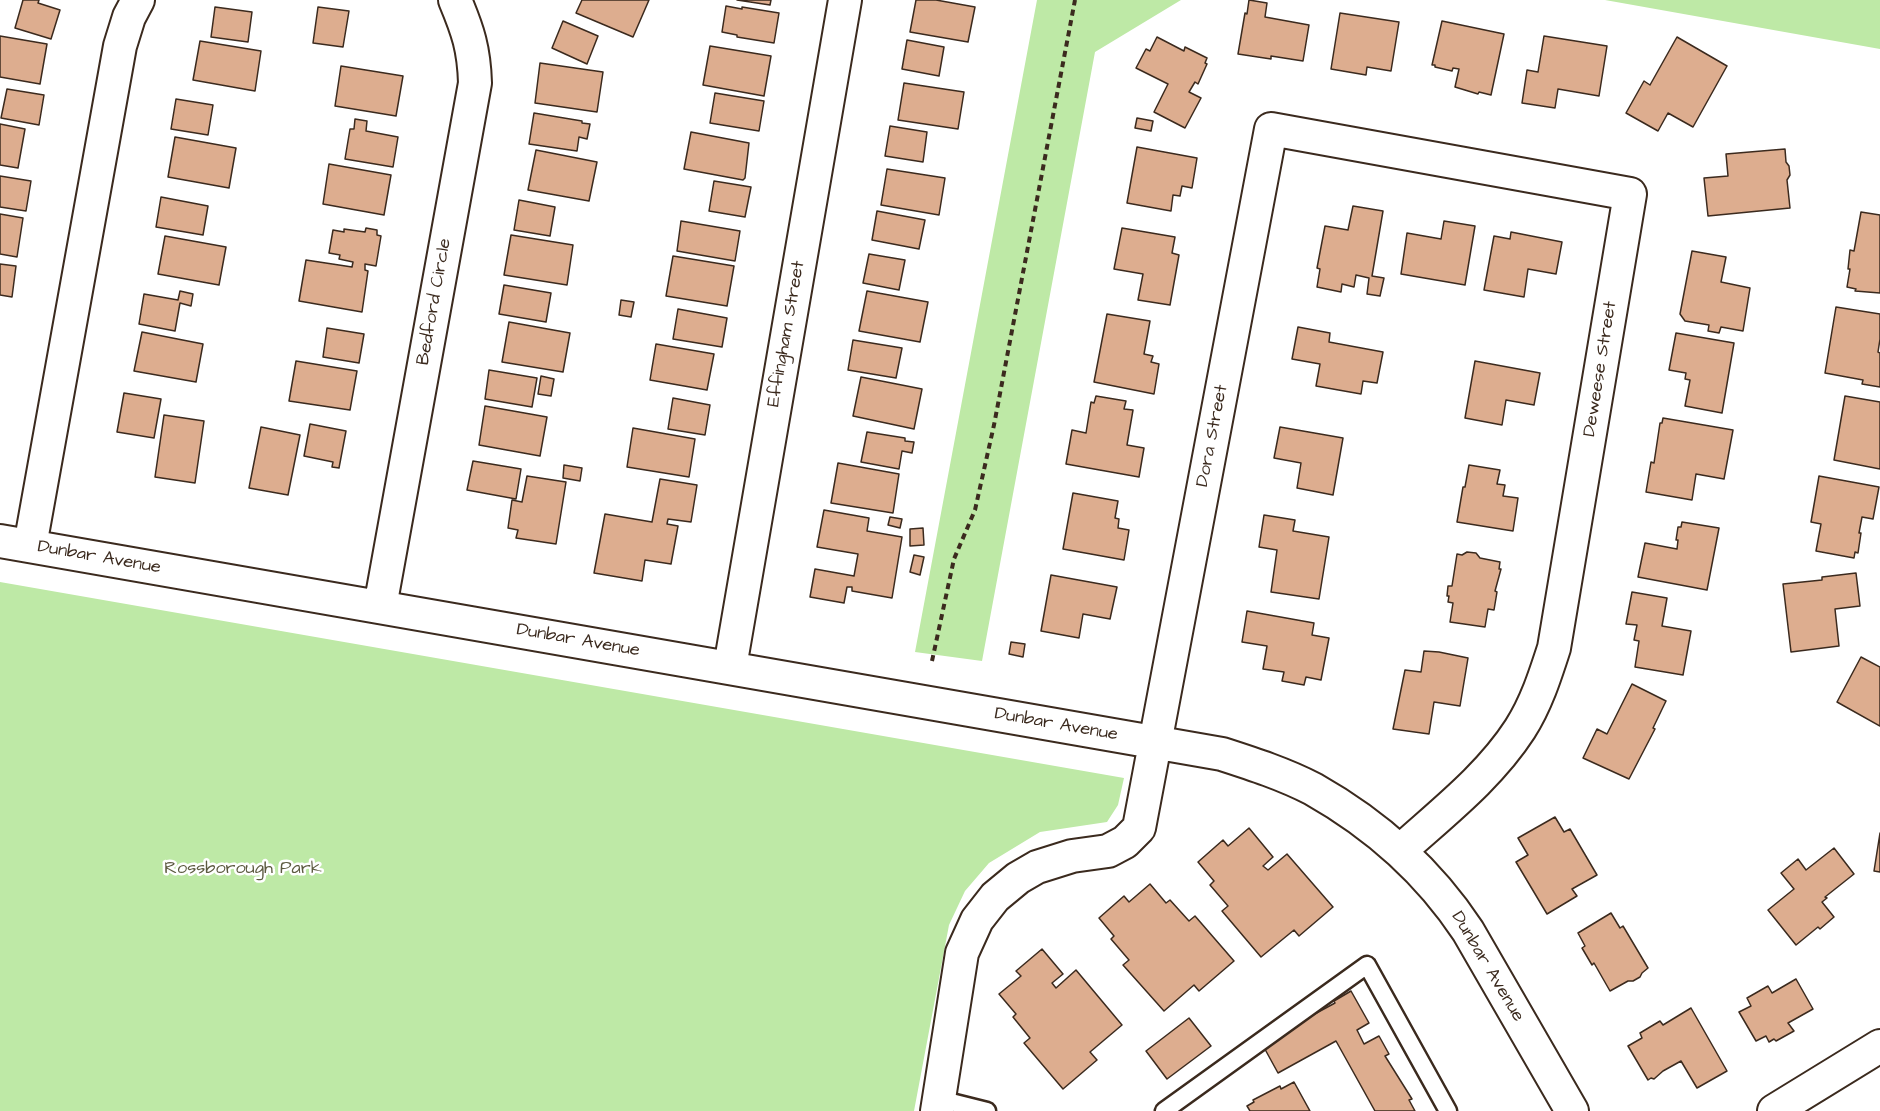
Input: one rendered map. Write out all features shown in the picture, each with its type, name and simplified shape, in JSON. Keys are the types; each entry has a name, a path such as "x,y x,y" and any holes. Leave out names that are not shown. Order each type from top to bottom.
{"street":[{"path":"15,544 120,46 129,17 138,0"},
{"name":"Bedford Circle","path":"380,607 475,82 474,56 468,29 454,0"},
{"name":"Effingham Street","path":"730,667 845,0"},
{"name":"Dora Street","path":"1155,742 1271,129"},
{"name":"Deweese Street","path":"1271,129 1630,195 1554,648 1542,686 1520,729 1491,768 1400,851"},
{"name":"Dunbar Avenue","path":"15,544 1222,754 1271,770 1312,789 1356,816 1400,851 1436,889 1468,931 1572,1111"},
{"path":"938,1105 962,953 977,920 995,897 1018,878 1037,867 1072,856 1108,851 1125,842 1139,828 1155,742"},
{"path":"1774,1111 1880,1046"}],"lane":[{"path":"1164,1111 1366,964 1448,1111"},
{"path":"938,1105 987,1111"}],"path":[{"path":"932,661 954,559 975,510 994,425 1075,0"}],"green space":[{"path":"1037,0 1181,0 1095,52 982,661 915,652"},
{"path":"1605,0 1880,0 1880,49"},
{"name":"Rossborough Park","path":"0,582 1124,778 1118,805 1107,822 1040,832 989,863 965,891 949,925 914,1111 0,1111"}],"building":[{"path":"23,0 39,0 38,3 60,10 51,39 15,28"},
{"path":"582,0 649,0 633,37 576,13"},
{"path":"737,0 771,0 770,5"},
{"path":"916,0 936,0 975,7 968,42 910,32"},
{"path":"1249,0 1267,3 1265,17 1309,25 1303,61 1238,54"},
{"path":"726,6 779,13 774,43 722,32"},
{"path":"215,7 252,12 248,42 211,37"},
{"path":"318,7 349,11 343,47 313,43"},
{"path":"1340,13 1399,22 1391,71 1367,67 1366,75 1331,69"},
{"path":"563,21 598,36 587,64 552,48"},
{"path":"1442,21 1504,34 1491,95 1479,92 1478,94 1455,87 1459,69 1453,68 1452,71 1432,65"},
{"path":"0,36 47,44 40,84 0,77"},
{"path":"1544,36 1607,46 1599,96 1558,89 1555,108 1522,103 1527,70 1538,72"},
{"path":"1157,37 1184,51 1185,47 1207,58 1205,63 1207,64 1198,84 1195,82 1189,92 1201,98 1185,128 1154,112 1168,84 1136,68 1146,49 1150,51"},
{"path":"1677,37 1727,66 1693,127 1668,113 1658,131 1626,113 1644,81 1650,85"},
{"path":"907,40 944,47 939,76 902,69"},
{"path":"200,41 261,51 255,91 193,80"},
{"path":"710,46 771,56 764,96 703,85"},
{"path":"540,63 603,72 597,112 535,103"},
{"path":"341,66 403,76 396,116 335,106"},
{"path":"904,83 964,92 958,129 898,120"},
{"path":"7,89 44,95 39,125 1,118"},
{"path":"715,93 764,101 759,131 710,123"},
{"path":"176,99 213,105 208,135 171,129"},
{"path":"534,113 590,124 587,139 579,137 577,151 529,144"},
{"path":"1137,118 1153,121 1151,131 1135,128"},
{"path":"355,119 367,121 366,131 398,137 393,167 345,159 350,129 354,129"},
{"path":"0,124 25,129 18,168 0,165"},
{"path":"890,126 927,132 923,162 885,156"},
{"path":"691,132 749,143 745,178 743,180 684,169"},
{"path":"175,137 236,148 229,188 168,177"},
{"path":"1137,147 1197,158 1192,188 1182,186 1180,196 1173,195 1171,211 1127,203"},
{"path":"1785,149 1790,175 1787,180 1790,208 1708,216 1704,178 1728,176 1726,154"},
{"path":"536,150 597,162 589,201 528,190"},
{"path":"329,164 391,175 384,215 323,204"},
{"path":"887,169 945,178 939,215 881,205"},
{"path":"0,176 31,181 26,211 0,207"},
{"path":"714,181 751,187 745,217 709,211"},
{"path":"161,197 208,206 203,235 156,227"},
{"path":"519,200 555,207 550,236 514,230"},
{"path":"1353,206 1383,211 1372,276 1384,278 1380,296 1367,294 1369,278 1356,275 1354,287 1342,284 1341,292 1317,287 1320,269 1317,268 1325,226 1348,230"},
{"path":"877,211 925,220 919,249 872,240"},
{"path":"1861,212 1880,215 1880,293 1855,291 1856,289 1847,287 1850,250 1854,251"},
{"path":"0,214 23,218 17,257 0,254"},
{"path":"681,221 740,231 735,261 677,251"},
{"path":"1444,221 1475,226 1465,285 1401,274 1407,233 1441,239"},
{"path":"366,228 377,230 377,235 381,236 376,266 365,264 365,270 368,271 362,312 299,301 306,260 352,267 353,262 339,259 340,255 329,253 333,230 365,232"},
{"path":"1122,228 1175,237 1172,253 1179,255 1170,305 1138,300 1143,274 1114,269"},
{"path":"1511,232 1562,242 1556,274 1528,269 1524,297 1484,290 1494,236 1510,239"},
{"path":"511,235 573,245 567,285 504,275"},
{"path":"165,236 226,247 219,285 158,274"},
{"path":"1692,251 1726,257 1721,282 1750,288 1743,331 1721,327 1719,333 1708,331 1709,325 1685,321 1680,314"},
{"path":"869,254 905,260 899,290 863,283"},
{"path":"673,256 734,266 727,306 666,296"},
{"path":"0,264 16,266 12,297 0,295"},
{"path":"504,285 551,293 546,322 499,314"},
{"path":"180,291 193,294 191,306 180,303 175,331 139,324 144,294 178,300"},
{"path":"867,291 928,302 920,342 859,331"},
{"path":"621,300 634,302 631,317 619,315"},
{"path":"1836,307 1880,314 1878,352 1880,353 1880,387 1862,384 1863,380 1825,373"},
{"path":"678,309 727,318 722,347 673,339"},
{"path":"1107,314 1150,321 1144,354 1153,356 1151,362 1159,364 1154,394 1094,382"},
{"path":"509,322 570,333 563,372 502,362"},
{"path":"1298,327 1330,333 1329,342 1383,352 1377,383 1363,381 1361,394 1316,386 1320,364 1292,359"},
{"path":"327,328 364,334 359,363 323,357"},
{"path":"142,332 203,344 196,382 134,371"},
{"path":"1676,333 1734,343 1722,413 1685,406 1690,380 1685,379 1686,373 1669,370"},
{"path":"853,340 902,348 896,378 848,370"},
{"path":"656,344 714,354 707,390 650,380"},
{"path":"296,361 357,371 350,410 289,401"},
{"path":"1475,361 1540,373 1534,405 1506,400 1502,425 1465,418"},
{"path":"489,370 537,378 532,407 485,399"},
{"path":"541,376 554,379 551,396 538,394"},
{"path":"861,377 922,389 914,429 853,416"},
{"path":"124,393 161,399 154,438 117,432"},
{"path":"1096,396 1126,401 1124,409 1133,410 1127,445 1144,448 1139,477 1066,464 1072,430 1086,433 1091,402 1094,403"},
{"path":"1845,396 1880,402 1880,469 1834,460"},
{"path":"673,398 710,405 705,435 668,429"},
{"path":"485,406 547,417 540,456 479,445"},
{"path":"164,415 204,421 195,483 155,477"},
{"path":"1663,418 1733,430 1724,479 1696,474 1692,500 1646,492 1651,462 1654,463 1660,423"},
{"path":"310,424 346,431 339,468 332,467 333,462 304,456"},
{"path":"261,427 300,435 288,495 249,488"},
{"path":"1280,427 1343,438 1333,495 1297,488 1301,463 1274,458"},
{"path":"633,428 695,439 689,477 627,467"},
{"path":"867,432 905,438 905,441 914,442 912,453 902,451 899,469 861,462"},
{"path":"473,461 521,469 516,499 467,490"},
{"path":"838,463 899,474 893,513 831,503"},
{"path":"564,465 582,468 580,481 563,478"},
{"path":"1469,465 1500,470 1497,484 1505,485 1503,496 1518,498 1513,531 1457,522"},
{"path":"527,476 566,482 556,544 516,538 518,530 508,528 512,500 522,502"},
{"path":"1819,476 1879,487 1873,519 1862,517 1858,553 1855,552 1854,558 1816,551 1821,524 1811,522"},
{"path":"660,479 697,485 691,522 668,519 667,524 678,526 671,564 645,560 642,581 594,573 605,514 652,522"},
{"path":"1073,493 1118,501 1115,518 1119,519 1118,528 1129,530 1124,560 1063,549"},
{"path":"824,510 869,518 867,531 902,537 892,598 852,591 852,587 847,587 844,603 810,597 815,569 854,576 858,554 817,547"},
{"path":"1264,515 1295,520 1293,531 1329,537 1319,599 1271,592 1277,550 1259,547"},
{"path":"890,517 902,519 900,528 888,525"},
{"path":"1682,522 1719,528 1707,590 1638,577 1645,543 1677,549 1678,527 1681,527"},
{"path":"923,528 924,545 910,546 910,529"},
{"path":"1467,552 1476,553 1480,558 1500,562 1499,569 1501,569 1495,591 1497,592 1494,610 1488,609 1485,627 1450,622 1453,603 1448,602 1448,586 1452,586 1457,554 1462,555"},
{"path":"914,555 924,557 920,575 910,572"},
{"path":"1856,573 1860,606 1835,609 1839,646 1791,652 1783,584 1822,580 1822,577"},
{"path":"1051,575 1117,587 1110,619 1083,614 1079,638 1041,631"},
{"path":"1632,592 1667,598 1662,626 1691,631 1683,675 1635,667 1639,641 1634,640 1637,625 1626,624"},
{"path":"1247,611 1314,623 1312,635 1329,638 1321,680 1306,677 1304,685 1282,681 1284,672 1263,669 1267,646 1242,642"},
{"path":"1011,642 1025,644 1023,657 1009,654"},
{"path":"1424,651 1468,658 1460,706 1434,702 1429,734 1393,729 1405,670 1421,672"},
{"path":"1861,657 1880,667 1880,726 1837,702"},
{"path":"1632,684 1666,701 1653,728 1655,729 1629,779 1583,758 1597,729 1607,734"},
{"path":"1555,817 1564,832 1570,829 1597,875 1572,889 1577,896 1547,914 1516,862 1528,855 1518,838"},
{"path":"1249,828 1273,857 1263,866 1268,870 1287,854 1333,907 1299,936 1294,930 1261,957 1222,911 1228,906 1210,885 1214,881 1198,862 1223,840 1228,846"},
{"path":"1880,833 1880,872 1874,871"},
{"path":"1834,848 1854,874 1822,902 1834,917 1796,945 1768,910 1794,889 1781,873 1798,859 1806,870"},
{"path":"1150,884 1166,903 1170,900 1189,921 1195,916 1234,961 1199,991 1194,985 1164,1011 1123,965 1129,960 1111,939 1114,936 1099,918 1124,896 1129,902"},
{"path":"1611,913 1620,928 1623,926 1648,968 1640,977 1610,991 1594,963 1592,965 1582,948 1585,946 1578,933"},
{"path":"1042,949 1063,974 1052,983 1056,988 1076,970 1122,1025 1090,1052 1097,1060 1063,1089 1024,1043 1030,1038 1013,1017 1016,1014 999,994 1021,976 1016,971"},
{"path":"1796,979 1813,1009 1788,1023 1794,1031 1776,1041 1774,1039 1769,1042 1766,1036 1756,1041 1739,1012 1751,1006 1747,998 1768,986 1772,993"},
{"path":"1351,991 1369,1023 1357,1030 1364,1044 1379,1036 1389,1054 1385,1056 1412,1099 1409,1100 1415,1111 1375,1111 1336,1041 1278,1073 1261,1042 1307,1014 1309,1017 1335,1003 1334,1001"},
{"path":"1691,1008 1727,1071 1697,1088 1681,1061 1654,1079 1648,1080 1628,1046 1642,1038 1640,1033 1660,1021 1663,1025"},
{"path":"1189,1018 1211,1046 1167,1079 1146,1051"},
{"path":"1294,1082 1310,1111 1250,1111 1247,1106 1254,1102 1253,1100 1280,1086 1281,1089"}]}
